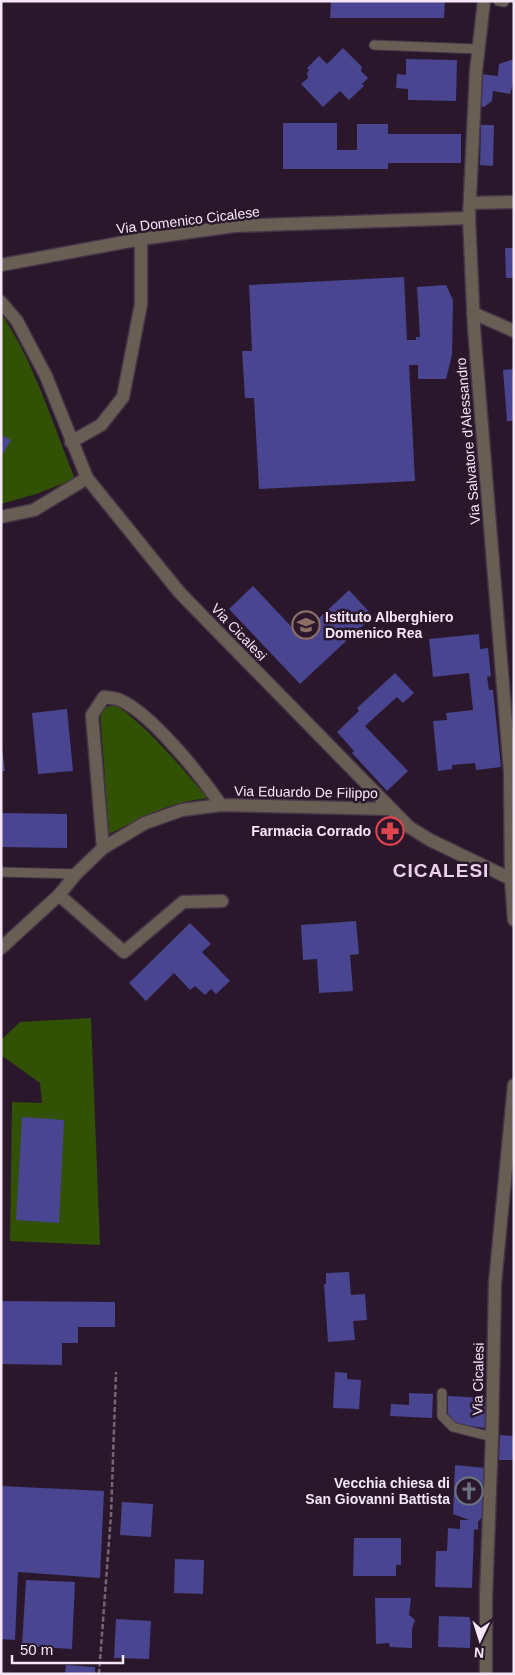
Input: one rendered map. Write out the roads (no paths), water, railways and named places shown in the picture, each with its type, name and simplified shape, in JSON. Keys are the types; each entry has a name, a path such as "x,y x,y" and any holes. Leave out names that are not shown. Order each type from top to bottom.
{"street":[{"name":"Via Salvatore d'Alessandro","path":"484,1 479,49 469,218 473,313 510,772 511,879"},
{"path":"471,203 514,202"},
{"name":"Via Domenico Cicalese","path":"2,267 140,238 234,226 469,218"},
{"path":"71,442 101,425 123,397 140,304 140,238"},
{"name":"Via Cicalesi","path":"1,302 17,321 46,376 87,478 180,593 409,827 430,840 511,879"},
{"path":"473,313 514,331"},
{"path":"1,517 34,510 87,478"},
{"name":"Via Eduardo De Filippo","path":"103,848 92,715 104,697 119,699 140,714 175,748 221,805"},
{"name":"Via Eduardo De Filippo","path":"1,948 59,896 76,874 103,848 145,823 182,810 221,805 390,809"},
{"path":"511,879 514,920"},
{"path":"59,896 124,952 184,902 222,901"},
{"name":"Via Cicalesi","path":"486,1674 486,1596 495,1283 514,1085"}],"lane":[{"path":"374,45 479,49"},
{"path":"1,872 76,874"},
{"path":"442,1393 442,1416 453,1427 492,1437"}],"place":[{"name":"Istituto Alberghiero Domenico Rea","path":"306,625"},
{"name":"Farmacia Corrado","path":"390,831"},
{"name":"Vecchia chiesa di San Giovanni Battista","path":"469,1491"}],"district":[{"name":"CICALESI","path":"441,870"}]}
